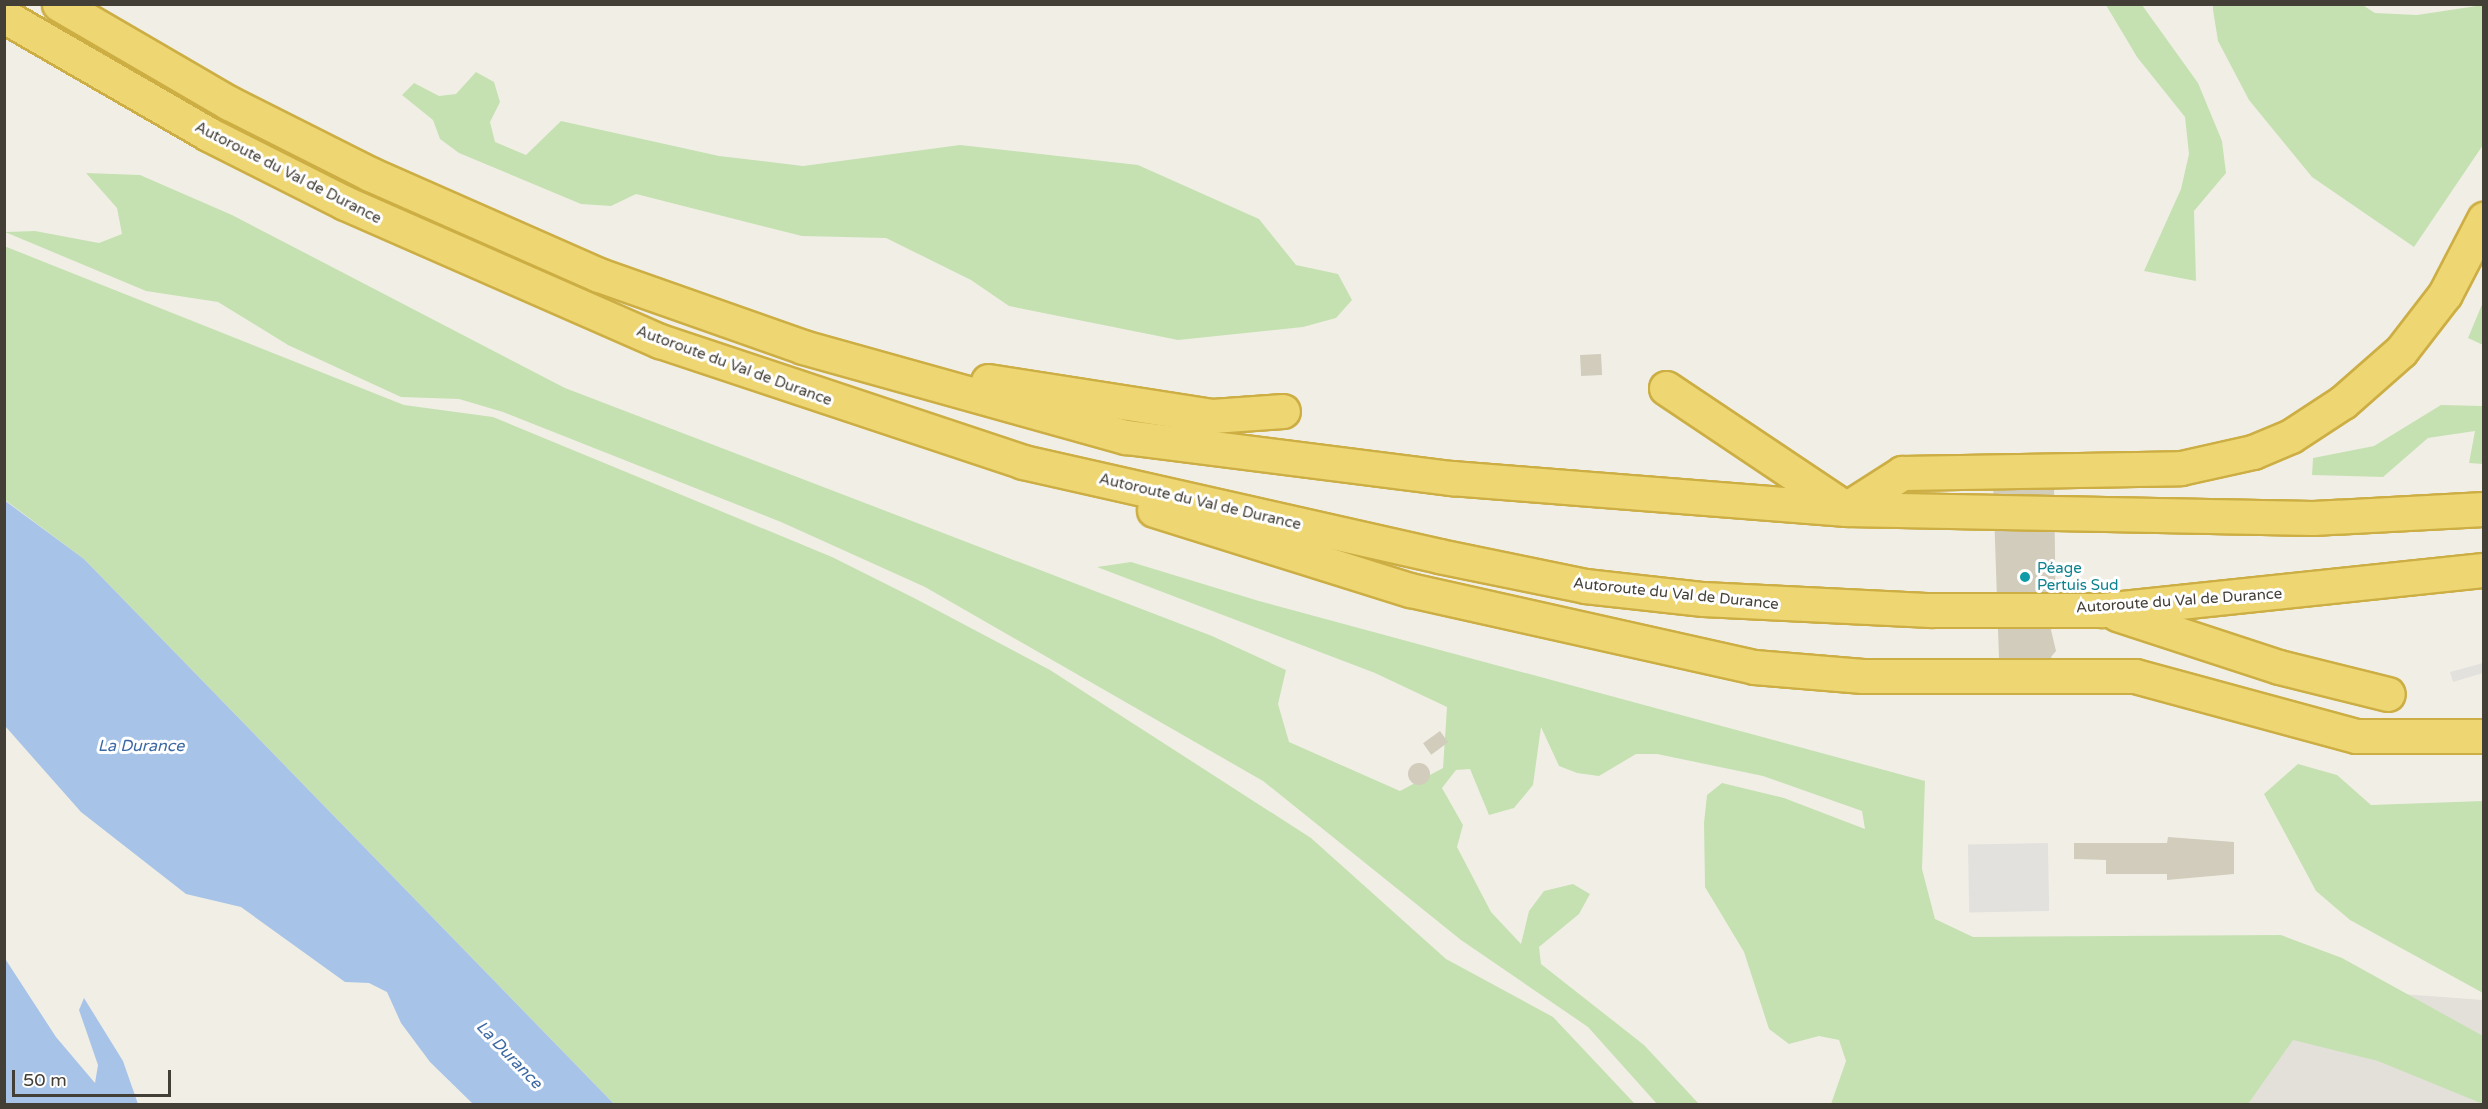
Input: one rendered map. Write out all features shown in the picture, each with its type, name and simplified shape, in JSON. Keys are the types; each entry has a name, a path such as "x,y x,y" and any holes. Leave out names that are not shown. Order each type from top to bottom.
{"highway":[{"path":"58,4 229,103 499,233 689,310 876,369 1126,437 1252,456 1452,478 1846,509 2313,518 2484,510"},
{"name":"Autoroute du Val de Durance","path":"4,16 219,139 564,303 832,401 1023,462 1585,586 1791,607 2103,610 2484,570"},
{"path":"1846,509 1902,473 2181,468 2253,452 2290,436 2343,402 2401,351 2445,294 2484,219"},
{"path":"876,369 992,381 1212,417 1282,411"},
{"path":"1666,388 1846,509"},
{"path":"1023,462 1211,531 1410,590 1754,667 1863,676 2135,676 2356,736 2484,736"},
{"path":"2103,610 2278,667 2388,694"}],"shaded area":[{"path":"2483,663 2483,673 2453,682 2450,672"},
{"path":"2048,843 2049,911 1969,912 1968,844"},
{"path":"2322,988 2483,1000 2483,1104 2237,1104"}],"green space":[{"path":"2213,4 2361,4 2375,13 2417,15 2483,5 2483,145 2414,247 2312,177 2249,100 2218,41 2213,10"},
{"path":"2106,5 2142,5 2198,83 2222,141 2226,173 2194,211 2196,281 2144,271 2181,189 2189,154 2185,117 2137,57"},
{"path":"476,72 494,82 500,102 490,122 495,142 526,155 561,121 719,156 803,166 960,145 1138,165 1259,219 1296,265 1338,274 1352,300 1336,318 1303,327 1178,340 1009,306 971,280 886,238 802,236 636,194 611,206 581,204 459,153 440,139 433,120 402,95 414,83 439,96 456,94"},
{"path":"86,173 140,175 232,215 565,388 1212,636 1286,670 1278,704 1289,742 1400,791 1443,768 1447,707 1375,673 1097,567 1131,562 1259,601 1925,781 1922,869 1935,919 1973,937 2281,935 2342,958 2483,1036 2483,1104 2378,1061 2293,1040 2248,1104 1831,1104 1846,1061 1839,1040 1819,1036 1789,1044 1769,1029 1744,952 1705,887 1704,823 1707,795 1722,783 1784,798 1865,829 1862,811 1763,776 1657,754 1636,754 1599,776 1577,773 1559,766 1541,727 1533,785 1514,808 1489,815 1470,769 1456,770 1442,788 1463,825 1457,847 1491,912 1521,944 1529,911 1544,891 1573,884 1590,894 1579,914 1539,947 1541,964 1644,1045 1699,1104 1657,1104 1588,1027 1461,940 1263,781 925,587 781,522 503,412 459,399 401,397 288,345 218,302 146,291 5,232 35,231 99,243 122,234 117,208"},
{"path":"4,246 404,405 493,417 832,557 916,599 1050,670 1311,838 1446,959 1553,1017 1635,1104 614,1104 84,559 5,500"},
{"path":"2483,302 2483,345 2468,338"},
{"path":"2441,405 2483,406 2483,464 2469,463 2475,431 2428,438 2383,477 2312,475 2313,458 2374,446"},
{"path":"2298,764 2337,775 2371,805 2483,801 2483,993 2350,920 2316,891 2264,794"}],"water":[{"name":"La Durance","path":"4,500 84,559 614,1104 473,1104 430,1062 401,1023 387,992 369,983 345,982 241,907 186,894 81,812 5,726"},
{"path":"4,957 56,1037 95,1083 98,1065 79,1010 84,998 123,1061 138,1104 5,1104"}],"building":[{"path":"1601,354 1602,375 1581,376 1580,355"},
{"name":"Péage Pertuis Sud","path":"1993,482 2054,484 2056,623 2051,630 2056,651 2051,657 2056,665 1994,665 1999,658"},
{"path":"1440,731 1448,742 1431,755 1423,743"},
{"path":"1419,763 1427,766 1430,774 1427,782 1419,785 1411,782 1408,774 1411,766"},
{"path":"2168,837 2234,842 2234,874 2167,880 2167,874 2106,874 2106,860 2074,859 2074,843 2167,843"}],"place":[{"name":"Péage Pertuis Sud","path":"2025,577"}]}
